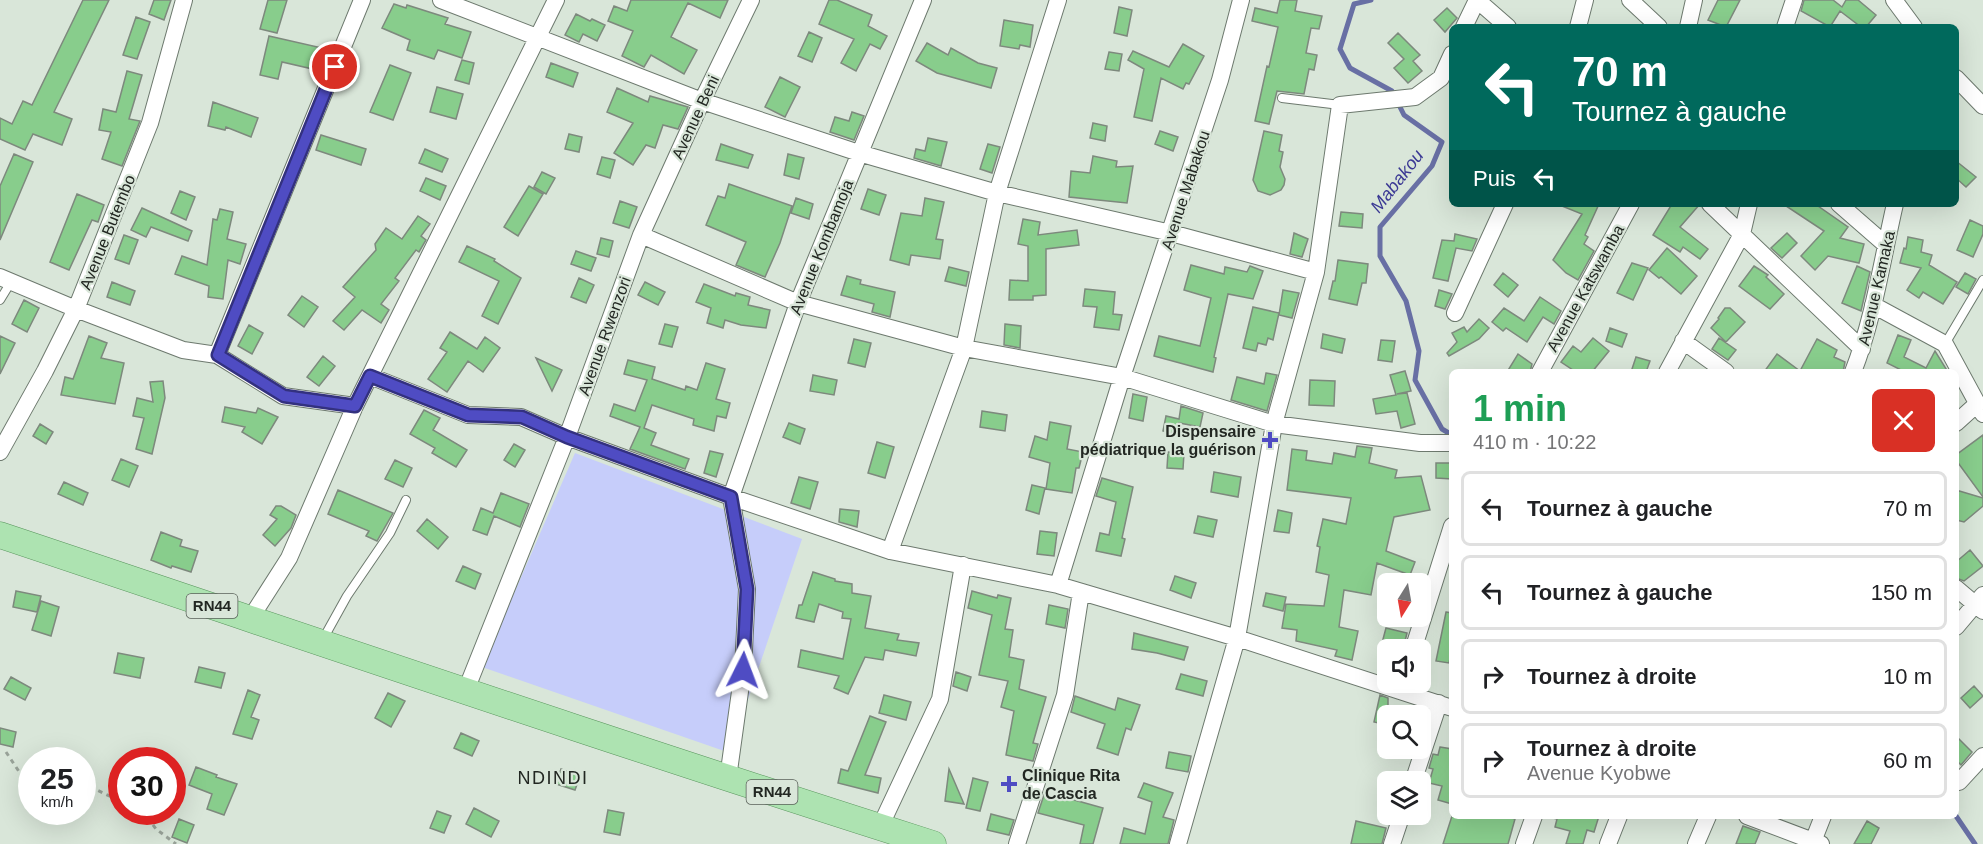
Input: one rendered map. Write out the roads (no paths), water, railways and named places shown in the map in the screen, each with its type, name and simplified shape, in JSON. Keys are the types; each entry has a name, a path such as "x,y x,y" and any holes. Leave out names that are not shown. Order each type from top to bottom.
{"main road":[{"name":"RN44","path":"0,535 933,844"}],"street":[{"name":"Avenue Butembo","path":"0,452 76,309 150,123 184,0"},
{"path":"218,355 362,0"},
{"path":"441,0 702,102 859,153 997,193 1171,233 1316,272"},
{"path":"250,619 289,558 355,406 556,0"},
{"name":"Avenue Beni","path":"641,235 751,0"},
{"name":"Avenue Kombamoja","path":"731,497 798,303 923,0"},
{"path":"890,551 964,348 997,193 1058,0"},
{"name":"Avenue Mabakou","path":"1058,585 1122,377 1220,80 1241,0"},
{"path":"1465,24 1477,0 1505,24"},
{"path":"1579,24 1586,0"},
{"path":"1630,0 1656,24"},
{"path":"1689,24 1694,0"},
{"path":"1786,24 1794,0"},
{"path":"1894,0 1912,24"},
{"path":"1178,844 1237,638 1274,424 1316,272 1340,105 1415,97 1441,78 1449,61"},
{"path":"1959,80 1980,97"},
{"path":"1455,313 1504,207"},
{"name":"Avenue Katswamba","path":"1542,369 1629,207"},
{"path":"1713,207 1862,349"},
{"path":"1669,369 1742,234 1748,207"},
{"path":"1842,207 1886,245"},
{"name":"Avenue Kamaka","path":"1854,369 1862,349 1873,305 1894,207"},
{"path":"641,235 798,303 964,348 1122,377 1274,424 1449,445"},
{"name":"Avenue Rwenzori","path":"466,690 567,437 641,235"},
{"path":"5,279 183,350 218,355 284,396 355,406"},
{"path":"1873,305 1945,344 1958,369"},
{"path":"1683,341 1722,369"},
{"path":"1959,370 1980,409 1959,421"},
{"path":"370,376 468,415 522,417 567,437 731,497 890,551 1058,585 1377,679"},
{"path":"728,778 743,670 747,589 731,497"},
{"path":"1416,639 1449,536"},
{"path":"880,827 940,699 963,565"},
{"path":"1959,590 1980,603 1959,624"},
{"path":"1017,844 1065,695 1081,592"},
{"path":"1417,693 1446,706 1418,771"},
{"path":"1959,782 1983,756"},
{"path":"1524,844 1533,819"},
{"path":"1608,844 1618,819"},
{"path":"1696,844 1707,819"},
{"path":"1755,819 1816,843 1823,819"},
{"path":"1392,844 1398,825"}],"lane":[{"path":"1282,98 1340,105"},
{"path":"0,300 5,279"},
{"path":"1945,344 1983,280"},
{"path":"321,642 347,596 390,533 406,501"}],"waterway":[{"name":"Mabakou","path":"1371,0 1354,4 1340,49 1350,68 1392,91 1404,115 1442,142 1432,166 1380,227 1380,256 1406,301 1419,351 1415,380 1442,429 1449,433"},
{"name":"Mabakou","path":"1958,819 1975,844"}],"place":[{"name":"Dispensaire pédiatrique la guérison","path":"1270,440"},
{"name":"Clinique Rita de Cascia","path":"1009,784"}],"district":[{"name":"NDINDI","path":"553,778"}]}
